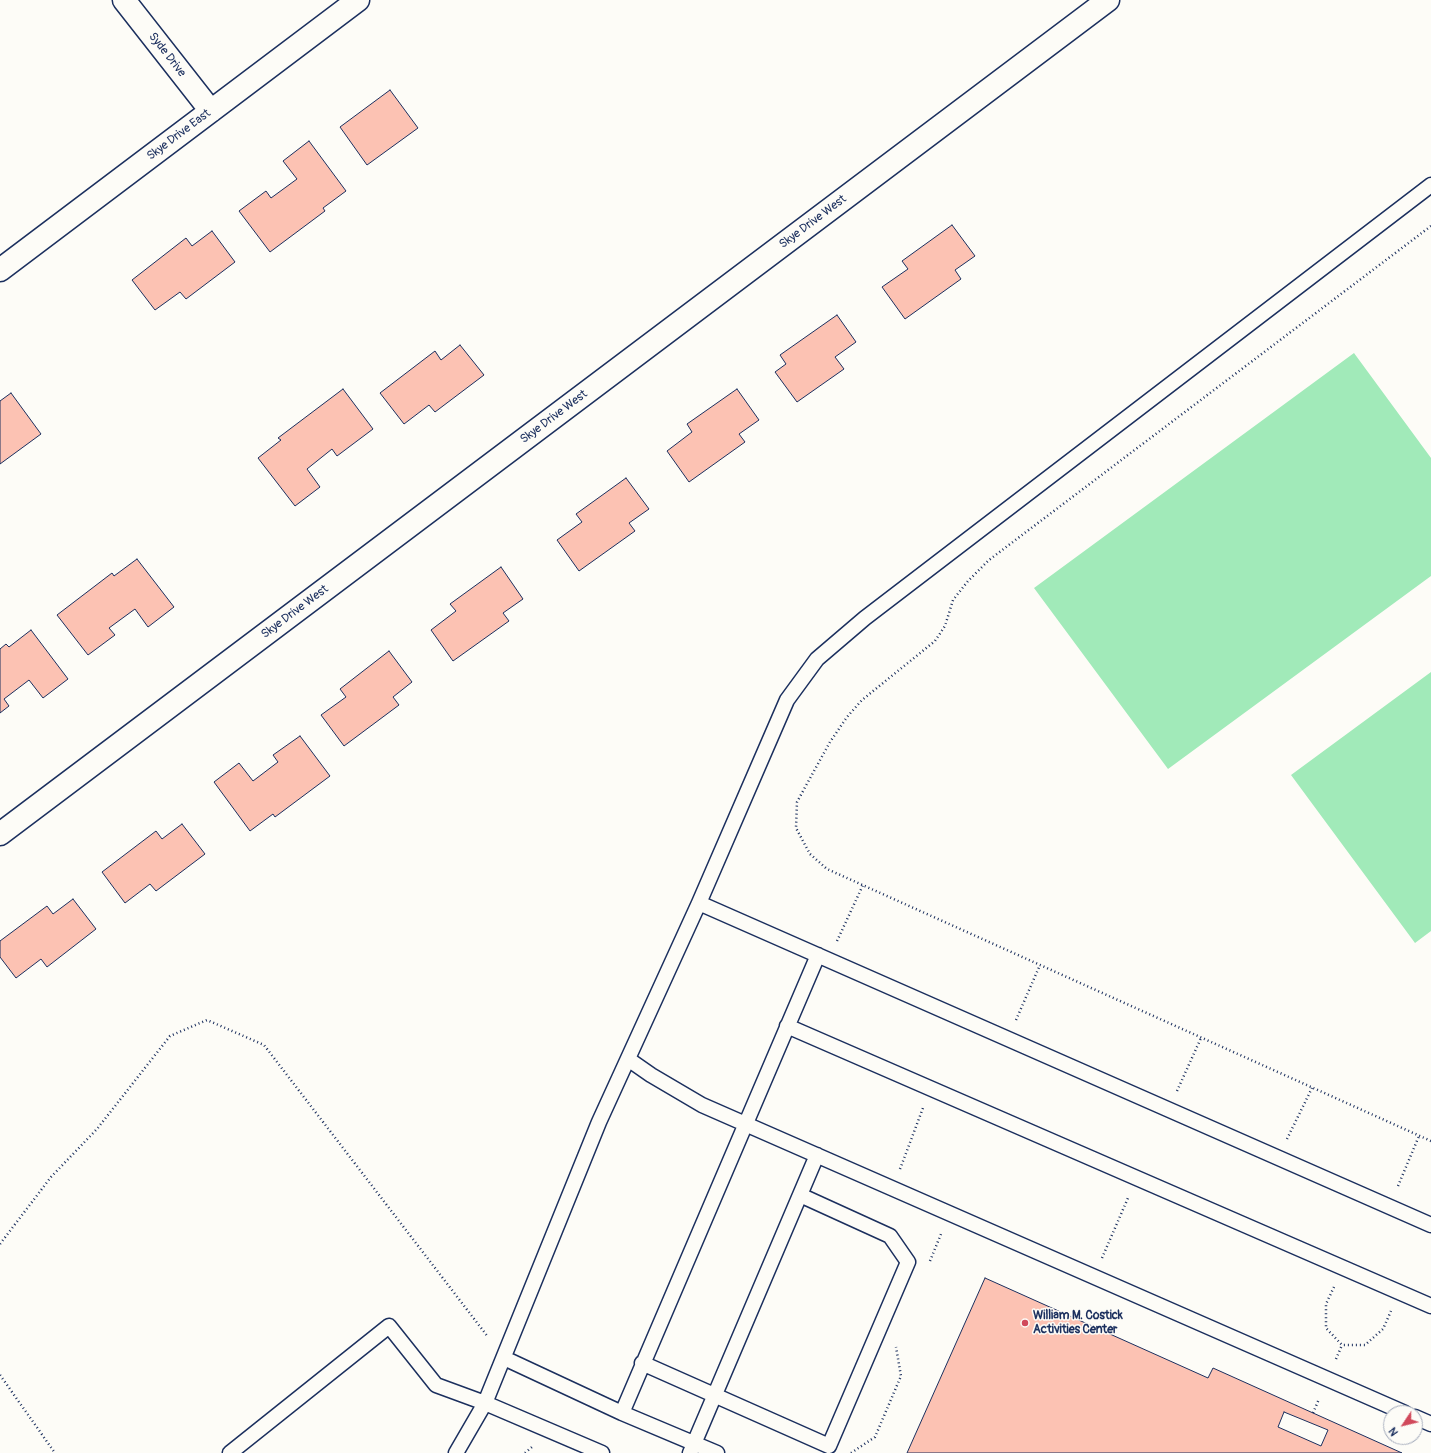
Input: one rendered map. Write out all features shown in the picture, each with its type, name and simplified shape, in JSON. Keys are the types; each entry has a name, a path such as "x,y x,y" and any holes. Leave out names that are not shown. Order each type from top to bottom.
{"street":[{"name":"Syde Drive","path":"124,0 211,111"},
{"name":"Skye Drive East","path":"0,270 358,0"},
{"name":"Skye Drive West","path":"0,834 1108,0"}],"lane":[{"path":"456,1453 485,1403 599,1122 699,903 787,700 817,659 865,618 1431,185"},
{"path":"699,903 1008,1038 1431,1226"},
{"path":"622,1413 642,1363 787,1026 824,957"},
{"path":"787,1026 1431,1306"},
{"path":"628,1059 651,1076 702,1105 1387,1405"},
{"path":"692,1448 818,1155"},
{"path":"642,1363 829,1446 908,1262 890,1236 800,1195"},
{"path":"230,1453 389,1326 436,1385 485,1403 602,1453"},
{"path":"504,1358 622,1413 692,1448 717,1453"}],"path":[{"path":"1431,226 989,560 968,581 953,600 945,626 935,641 862,700 847,717 830,742 797,802 796,828 810,854 827,869 1431,1141"},
{"path":"824,957 863,885"},
{"path":"1008,1038 1040,966"},
{"path":"0,1244 51,1177 97,1129 170,1036 207,1020 264,1045 504,1358"},
{"path":"1169,1110 1201,1038"},
{"path":"1278,1158 1312,1088"},
{"path":"892,1188 931,1089"},
{"path":"1389,1207 1419,1136"},
{"path":"1094,1276 1136,1178"},
{"path":"929,1263 950,1213"},
{"path":"1343,1268 1326,1304 1326,1328 1342,1345 1365,1345 1383,1329 1399,1292"},
{"path":"851,1453 875,1436 901,1376 896,1342"},
{"path":"0,1375 55,1453"}],"green space":[{"path":"1354,353 1431,458 1431,576 1168,769 1034,588"},
{"path":"1431,672 1431,931 1415,943 1291,775"}],"building":[{"path":"390,90 418,128 367,165 340,127"},
{"path":"309,141 346,191 323,208 325,211 270,252 239,211 266,191 271,198 297,179 283,161"},
{"path":"952,225 975,256 955,270 961,279 905,319 882,287 908,269 902,261"},
{"path":"212,231 235,262 186,299 180,292 155,310 132,280 186,238 192,246"},
{"path":"837,315 856,342 835,357 844,369 797,402 775,372 786,364 780,355"},
{"path":"460,345 484,375 435,412 429,405 404,424 380,393 435,351 441,360"},
{"path":"343,389 373,429 337,456 332,449 307,469 320,487 295,506 258,458 281,440 278,438"},
{"path":"737,389 759,420 739,434 745,442 689,482 667,451 692,432 687,424"},
{"path":"11,393 41,434 0,464 0,401"},
{"path":"626,478 649,509 629,523 635,531 579,571 557,540 582,522 576,514"},
{"path":"137,559 174,607 148,627 135,609 109,628 115,635 88,655 57,615 112,573 114,576"},
{"path":"501,567 523,599 503,613 509,621 453,661 431,630 456,611 450,604"},
{"path":"31,630 68,679 43,698 29,680 4,699 9,706 0,713 0,649 6,644 9,647"},
{"path":"389,651 412,682 393,697 399,705 344,746 321,715 346,697 340,689"},
{"path":"300,736 330,776 275,817 273,814 250,831 214,782 239,763 253,781 278,762 273,755"},
{"path":"182,824 205,854 156,891 150,884 125,903 102,872 156,831 162,839"},
{"path":"73,899 96,929 47,967 41,959 16,978 0,957 0,941 47,906 53,914"},
{"name":"William M. Costick Activities Center","path":"985,1278 1208,1378 1213,1368 1402,1453 907,1453","holes":["1284,1412 1328,1430 1321,1446 1278,1427"]}],"place":[{"name":"William M. Costick Activities Center","path":"1025,1323"}]}
